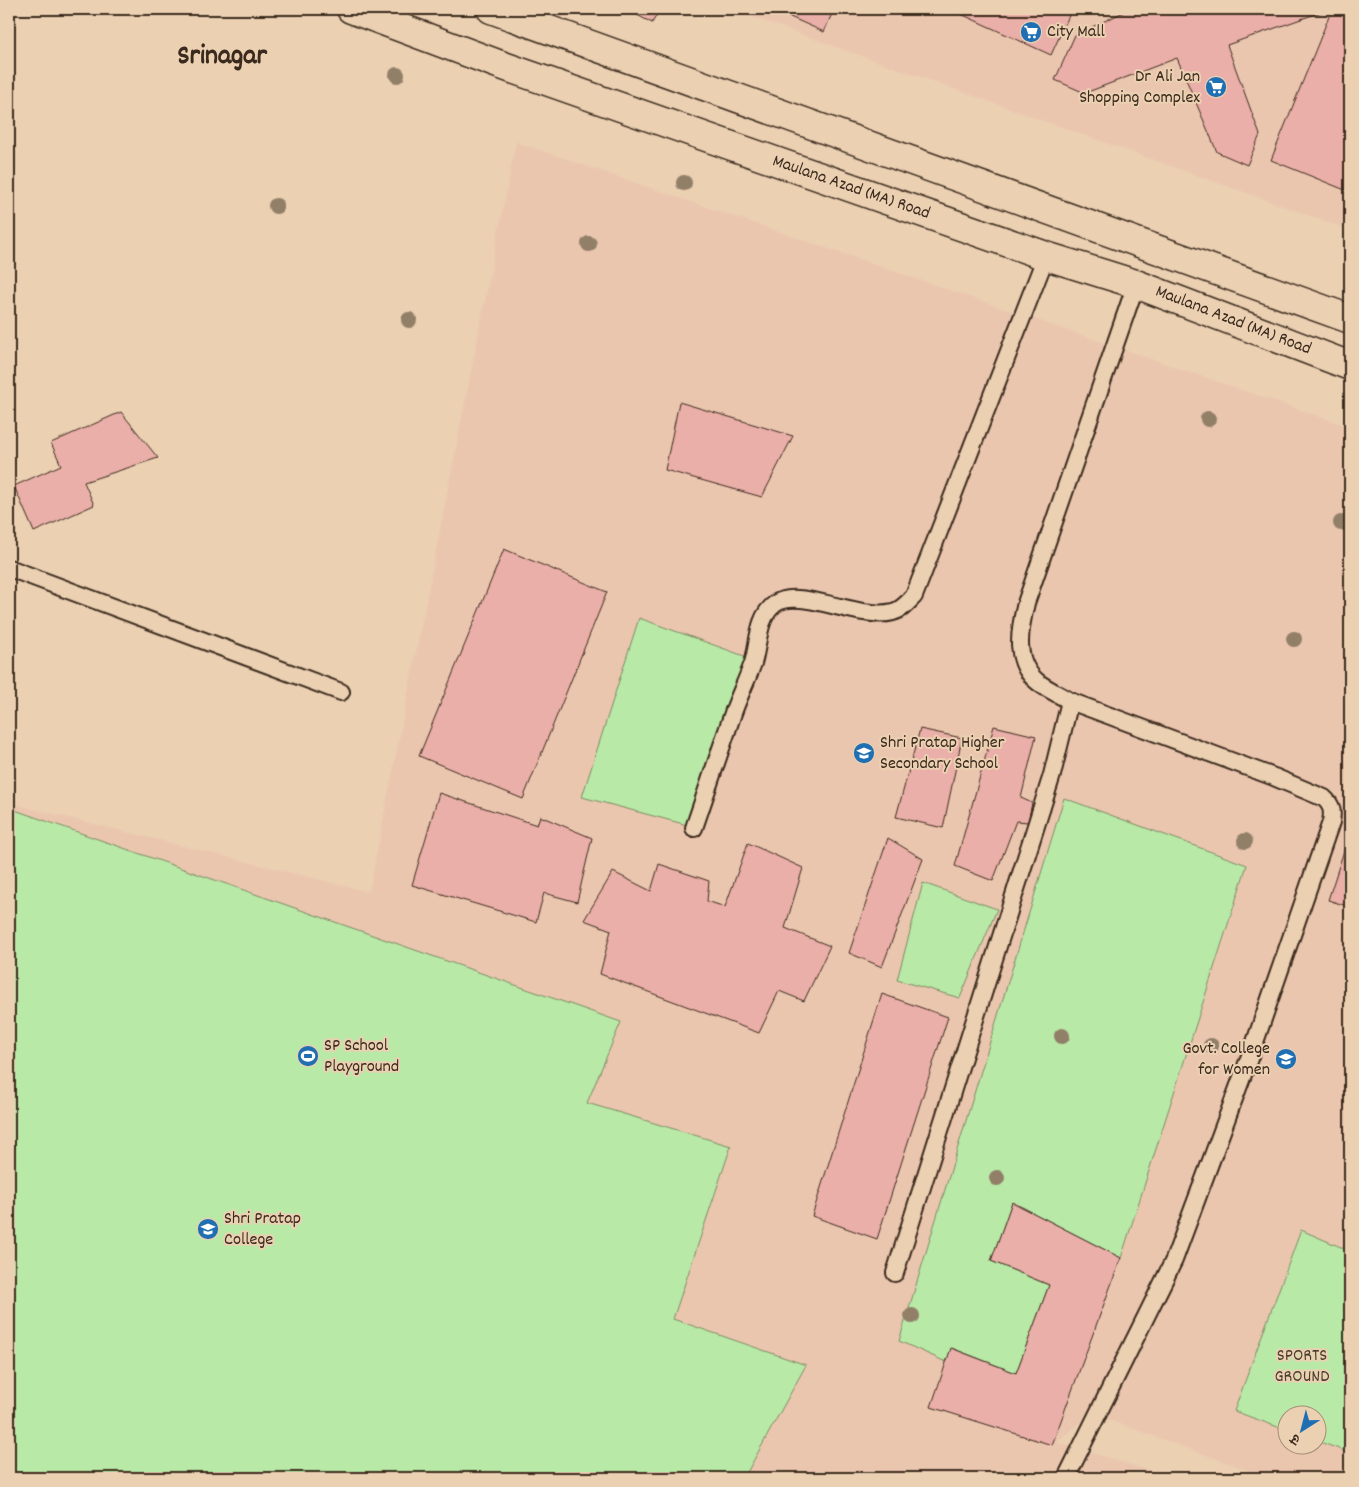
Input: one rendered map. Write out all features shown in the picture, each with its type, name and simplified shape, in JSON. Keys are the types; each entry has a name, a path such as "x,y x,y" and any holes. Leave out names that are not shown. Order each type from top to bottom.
{"main road":[{"name":"Maulana Azad (MA) Road","path":"351,9 498,64 1046,256 1136,284 1350,366"},
{"path":"491,9 1350,319"}],"lane":[{"path":"694,828 733,713 753,661 768,610 782,599 801,599 868,614 881,614 894,612 904,606 914,596 1046,256"},
{"path":"1066,1478 1174,1260 1254,1045 1333,812 1330,802 1324,798 1274,777 1070,701 1040,683 1029,673 1023,664 1020,645 1026,603 1136,284"},
{"path":"9,568 341,692"},
{"path":"895,1272 1052,775 1070,701"}],"shaded area":[{"path":"730,9 1350,9 1350,230"},
{"name":"Shri Pratap Higher Secondary School","path":"516,142 1350,427 1350,1478 1270,1478 1092,1414 1056,1442 1174,1478 9,1478 9,803 369,892"}],"green space":[{"path":"639,618 747,657 691,826 582,797"},
{"path":"1064,798 1247,865 1121,1258 1012,1202 991,1261 1049,1285 1016,1373 952,1348 946,1362 899,1341"},
{"path":"9,808 621,1022 587,1103 731,1146 673,1319 806,1365 744,1478 9,1478"},
{"path":"923,883 997,909 960,998 897,980"},
{"name":"SPORTS GROUND","path":"1301,1230 1350,1251 1350,1453 1326,1444 1326,1404 1276,1404 1276,1426 1234,1411"}],"building":[{"path":"626,9 660,9 652,23"},
{"path":"772,9 834,9 824,32"},
{"name":"City Mall","path":"950,9 1072,9 1051,55"},
{"name":"Dr Ali Jan Shopping Complex","path":"1130,9 1322,9 1321,12 1227,45 1260,135 1247,165 1217,152 1177,58 1085,93 1055,80 1075,35"},
{"path":"1332,9 1350,9 1350,192 1271,160"},
{"path":"679,402 793,436 762,497 665,470"},
{"path":"121,412 158,458 84,482 94,505 34,532 14,486 61,465 51,443"},
{"path":"504,549 607,592 523,799 419,756"},
{"path":"994,726 1036,736 1021,798 1032,803 1028,822 1016,821 993,881 955,866"},
{"path":"920,729 962,738 943,828 896,817"},
{"path":"439,793 537,825 540,816 592,838 577,902 544,893 536,922 412,885"},
{"path":"1350,832 1350,907 1328,900"},
{"path":"888,838 923,859 882,967 849,953"},
{"path":"748,843 803,868 785,928 830,946 804,1001 779,991 759,1033 600,974 611,930 584,920 613,872 651,891 659,864 709,881 707,901 725,907"},
{"path":"882,994 948,1017 877,1239 812,1216"},
{"path":"1012,1202 1121,1258 1052,1445 931,1407 951,1348 1016,1373 1049,1285 991,1261"}],"place":[{"name":"City Mall","path":"1031,32"},
{"name":"Dr Ali Jan Shopping Complex","path":"1216,87"},
{"name":"Shri Pratap Higher Secondary School","path":"864,753"},
{"name":"SP School Playground","path":"308,1056"},
{"name":"Govt. College for Women","path":"1286,1059"},
{"name":"Shri Pratap College","path":"208,1229"}],"district":[{"name":"Srinagar","path":"222,58"}]}
